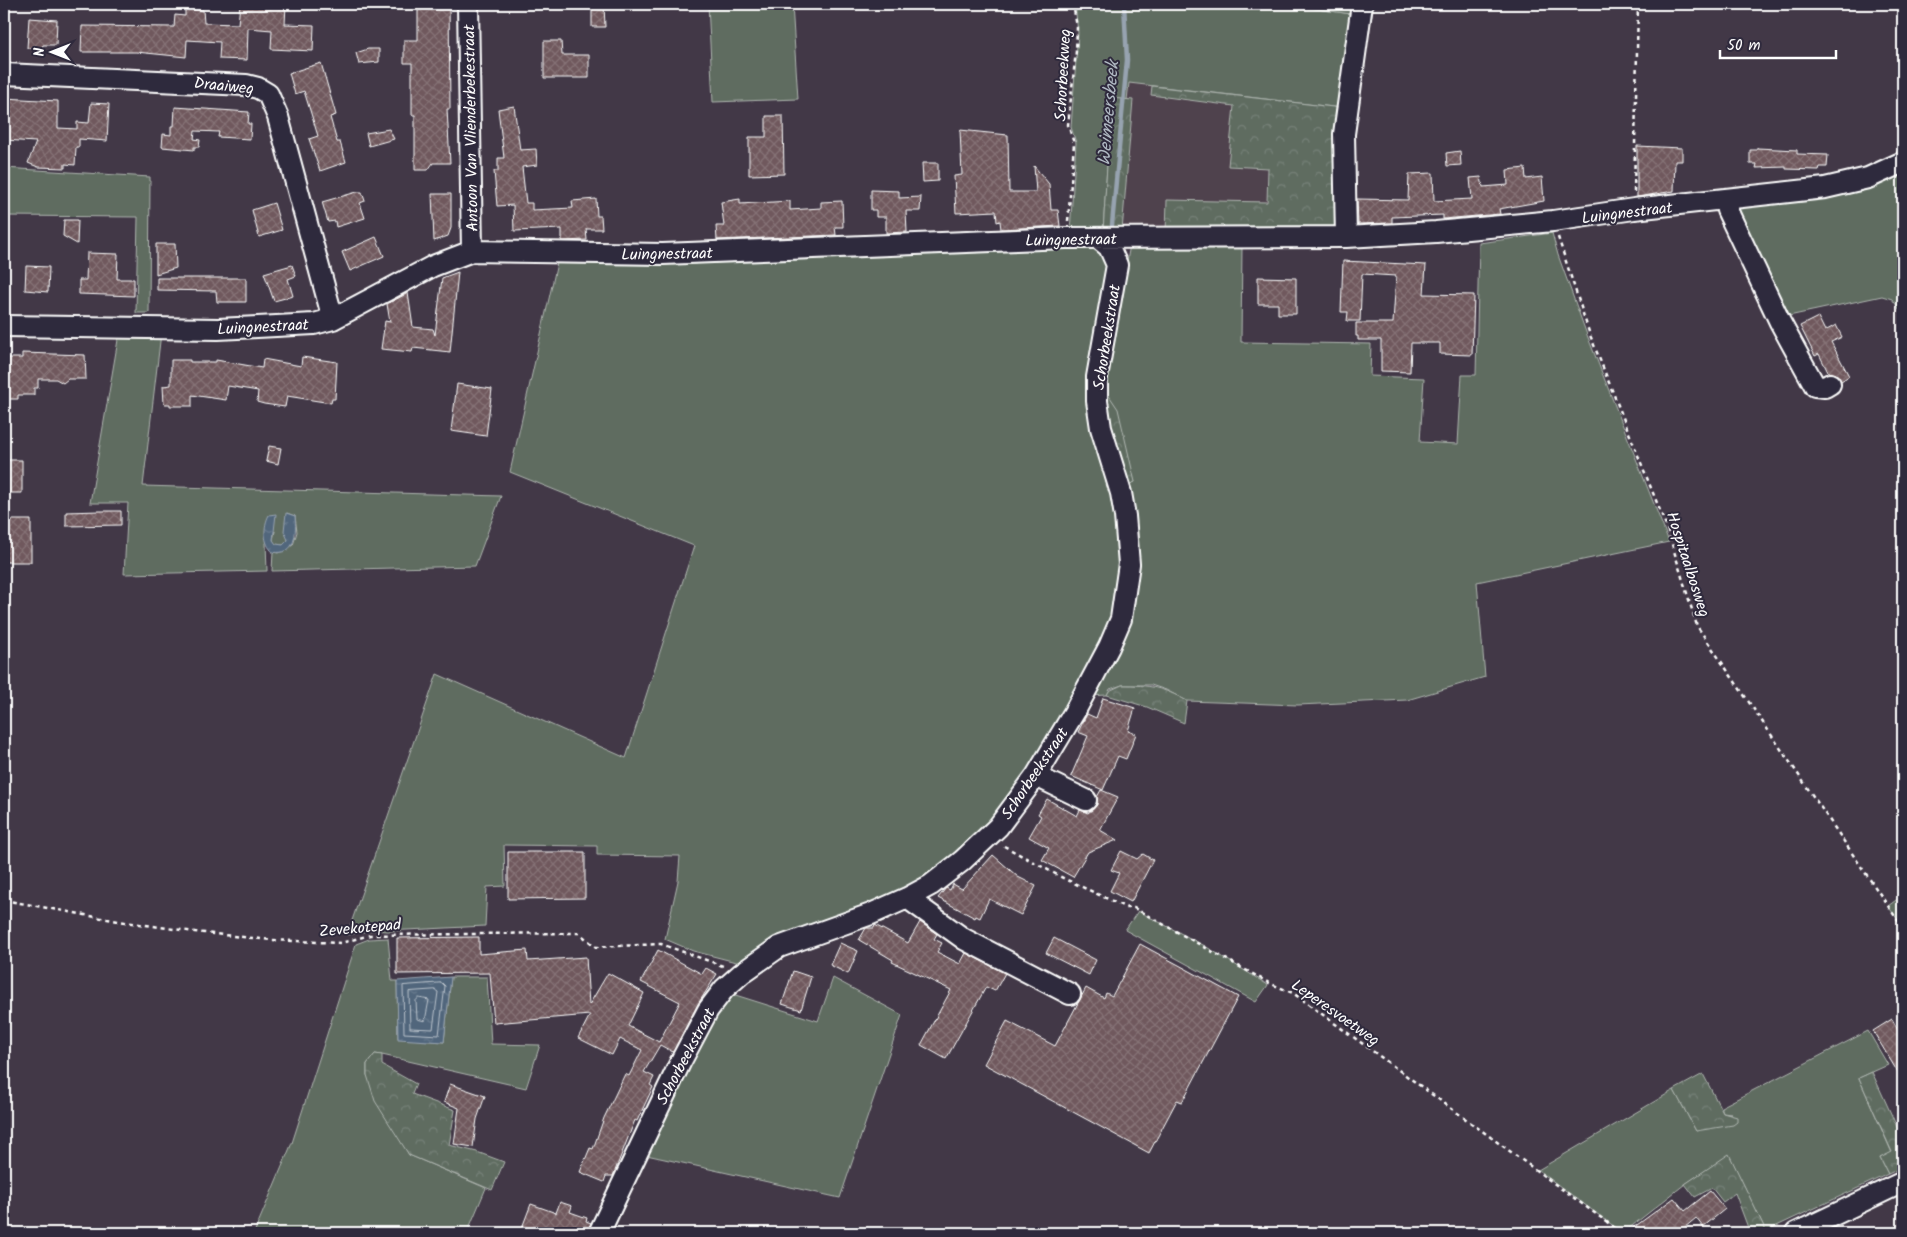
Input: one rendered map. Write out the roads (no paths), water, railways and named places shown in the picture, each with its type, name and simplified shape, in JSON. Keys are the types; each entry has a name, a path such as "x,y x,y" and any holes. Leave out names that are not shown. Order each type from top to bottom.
{"street":[{"name":"Antoon Van Vlienderbekestraat","path":"468,4 472,251"},
{"path":"1346,237 1344,134 1362,4"},
{"name":"Draaiweg","path":"4,74 221,83 258,88 268,94 278,117 333,319"},
{"name":"Luingnestraat","path":"4,326 291,327 333,319 433,266 472,251 663,254 1066,238 1346,237 1436,232 1553,221 1634,209 1725,201 1846,184 1868,178 1903,162"},
{"path":"1725,201 1727,210 1780,322 1815,386 1825,387 1830,384"},
{"name":"Schorbeekstraat","path":"599,1233 653,1117 708,1010 724,989 742,973 779,947 871,914 907,898 946,874 998,827 1036,776 1075,711 1109,647 1122,619 1129,564 1125,516 1101,428 1097,401 1097,377 1117,265 1109,246 1098,238"},
{"path":"1036,776 1086,800"},
{"path":"907,898 964,938 1070,994"},
{"path":"1796,1233 1903,1182"}],"water":[{"path":"286,513 295,516 293,542 287,550 273,552 267,544 265,535 267,519 269,515 276,514 273,540 276,544 283,545 288,540 284,531"},
{"path":"451,977 444,1042 398,1039 397,981"}],"waterway":[{"name":"Weimeersbeek","path":"1112,225 1127,60 1124,4"}]}
